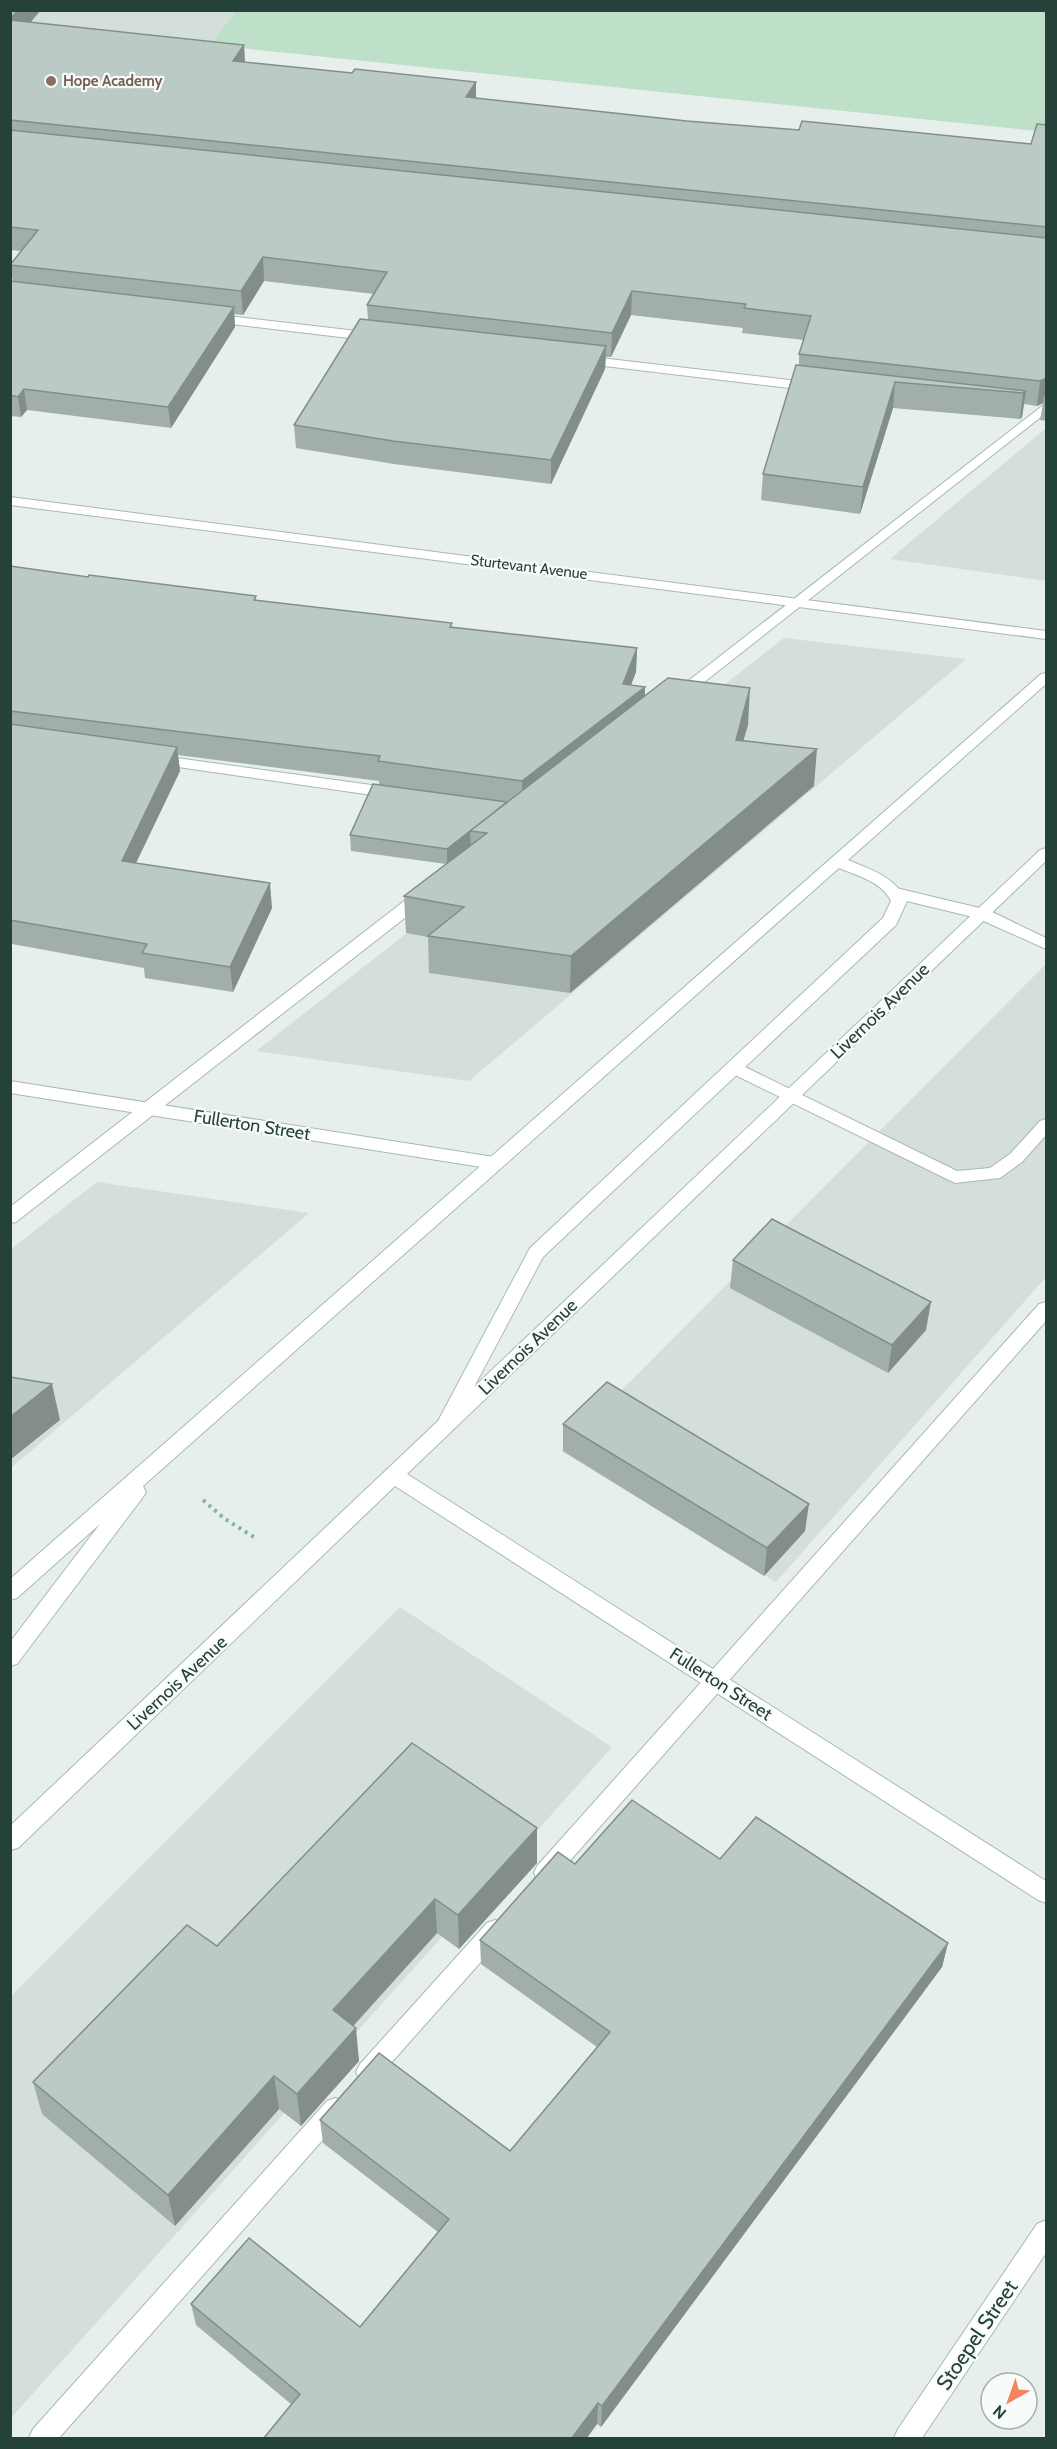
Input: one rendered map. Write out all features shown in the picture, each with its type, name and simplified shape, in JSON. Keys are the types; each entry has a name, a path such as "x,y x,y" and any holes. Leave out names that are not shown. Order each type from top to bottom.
{"main road":[{"path":"200,317 389,338"},
{"path":"567,358 827,388"},
{"path":"1017,410 1043,410"},
{"path":"670,702 1043,410"},
{"name":"Sturtevant Avenue","path":"10,501 800,601 1047,635"},
{"path":"10,1592 1047,677"},
{"path":"139,758 406,795"},
{"name":"Livernois Avenue","path":"10,1841 1047,853"},
{"path":"438,1434 536,1253 877,936 896,912 899,902 896,893 887,884 838,862"},
{"path":"10,1217 435,885"},
{"path":"896,893 982,914 1047,944"},
{"path":"735,1068 955,1177 994,1174 1016,1158 1047,1125"},
{"name":"Fullerton Street","path":"10,1087 494,1163"},
{"path":"535,1885 1047,1310"},
{"path":"10,1658 159,1462"},
{"name":"Fullerton Street","path":"394,1476 1047,1893"},
{"path":"42,2439 511,1912"},
{"name":"Stoepel Street","path":"907,2439 1047,2232"}],"path":[{"path":"203,1500 225,1519 258,1539"}],"shaded area":[{"name":"Hope Academy","path":"11,11 237,11 210,45 59,122"},
{"path":"1046,428 1046,581 890,559"},
{"path":"784,638 966,659 469,1081 256,1051"},
{"path":"1046,964 1046,1277 776,1582 561,1451"},
{"path":"97,1182 309,1213 11,1468 11,1249"},
{"path":"400,1607 612,1747 11,2418 11,1996"}],"green space":[{"path":"237,10 1046,11 1046,132 210,45"}],"building":[{"path":"10,10 18,10 10,19"},
{"path":"10,20 244,45 233,61 352,73 355,69 476,82 466,97 687,121 799,130 802,121 1031,144 1037,124 1047,125 1047,227 10,120"},
{"path":"10,130 1047,238 1047,378 1040,381 799,354 811,316 744,308 746,304 632,291 612,333 367,305 387,272 263,257 241,291 10,265 38,230 10,227"},
{"path":"10,281 234,307 168,407 24,389 18,397 10,395"},
{"path":"360,319 606,346 551,460 393,441 294,425"},
{"path":"796,365 1026,391 1023,393 895,382 863,487 763,474"},
{"path":"10,566 256,596 254,600 452,623 450,627 637,648 623,684 645,687 522,781 378,761 380,756 10,711"},
{"path":"668,678 750,688 736,740 817,749 571,956 428,936 464,907 404,896 487,833 470,831"},
{"path":"10,724 177,747 122,861 270,883 230,967 142,953 147,944 10,920"},
{"path":"373,784 507,802 447,849 350,835"},
{"path":"772,1219 931,1302 892,1345 733,1260"},
{"path":"10,1377 52,1384 10,1417"},
{"path":"607,1382 809,1504 767,1548 563,1424"},
{"path":"412,1743 537,1828 458,1915 435,1899 333,2010 356,2028 297,2094 274,2076 168,2195 33,2082 187,1925 217,1946"},
{"path":"632,1800 720,1859 756,1817 948,1943 602,2406 598,2403 571,2439 263,2439 300,2394 191,2304 249,2238 360,2327 449,2219 320,2120 379,2053 510,2151 610,2032 480,1940 558,1852 575,1864"}],"place":[{"name":"Hope Academy","path":"51,81"}]}
